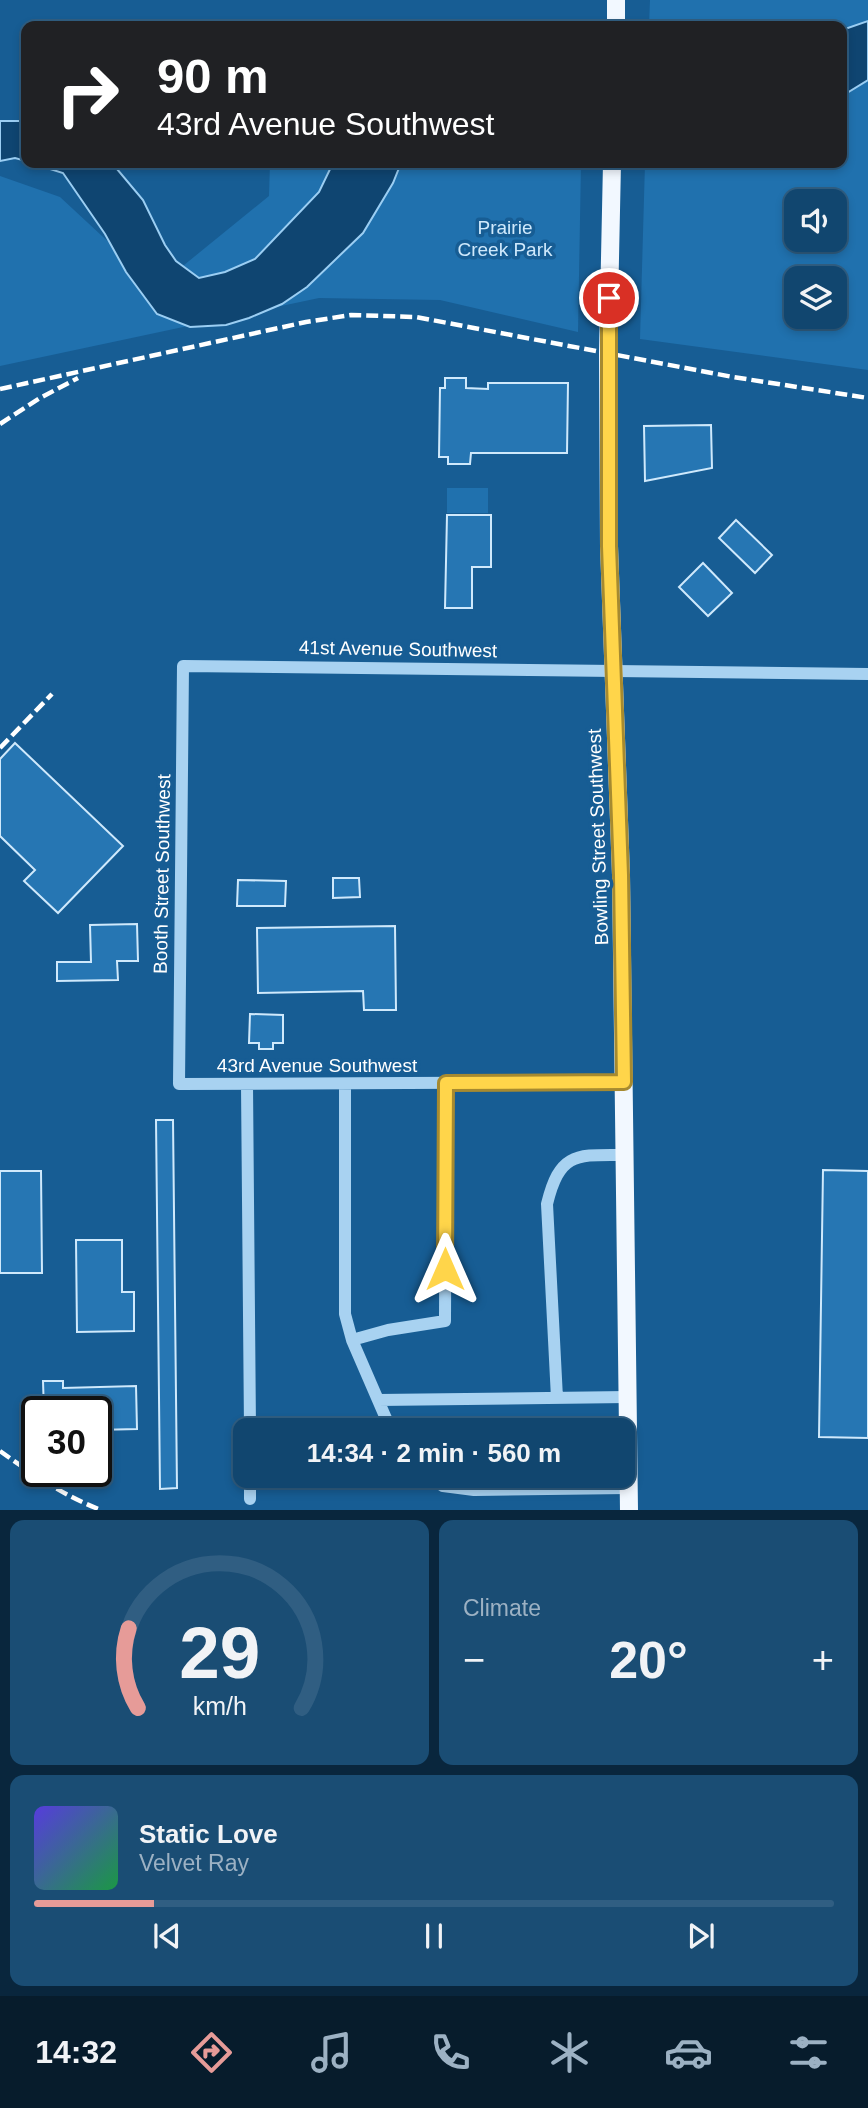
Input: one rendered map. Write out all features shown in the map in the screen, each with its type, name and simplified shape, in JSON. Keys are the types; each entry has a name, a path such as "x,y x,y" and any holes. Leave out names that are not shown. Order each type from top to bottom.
{"main road":[{"path":"616,21 617,0"},
{"name":"Bowling Street Southwest","path":"611,168 608,379 613,671 621,875 627,1418"},
{"name":"Bowling Street Southwest","path":"628,1488 629,1510"}],"street":[{"name":"41st Avenue Southwest","path":"183,666 868,674"},
{"name":"Booth Street Southwest","path":"179,1084 183,666"},
{"name":"43rd Avenue Southwest","path":"179,1084 624,1082"},
{"path":"352,1340 388,1330 445,1321 446,1083"},
{"path":"345,1084 345,1314 352,1340 386,1418"},
{"path":"247,1085 250,1418"},
{"path":"557,1398 547,1204 551,1186 563,1164 582,1155 625,1155"},
{"path":"378,1400 627,1397"},
{"path":"250,1488 250,1499"},
{"path":"458,1488 628,1488"}],"green space":[{"path":"650,0 868,0 868,370 640,339 645,168 847,168 847,21 649,21"},
{"name":"Prairie Creek Park","path":"270,168 581,168 578,332 440,300 319,298 0,366 0,176 60,197 157,287 269,196"},
{"path":"447,488 488,488 488,513 447,513"}],"shaded area":[{"path":"868,21 868,80 847,93 847,28"},
{"path":"0,121 21,121 21,160 0,161"},
{"path":"47,168 116,168 143,200 176,261 199,278 225,272 255,259 319,192 331,168 399,168 363,233 307,287 282,304 249,318 226,325 190,327 157,314 126,272 105,234 63,173"}],"building":[{"path":"445,378 466,378 466,388 488,389 488,383 568,383 567,453 471,453 470,464 448,464 448,457 439,457 440,388 445,388"},
{"path":"711,425 712,468 645,481 644,426"},
{"path":"447,515 491,515 491,567 472,567 472,608 445,608"},
{"path":"736,520 772,555 755,573 719,538"},
{"path":"703,563 732,593 708,616 679,587"},
{"path":"15,743 123,846 58,913 24,881 35,870 0,836 0,759"},
{"path":"333,878 359,878 360,897 333,898"},
{"path":"238,880 286,881 285,906 237,906"},
{"path":"137,924 138,961 117,961 118,980 57,981 57,962 91,962 90,925"},
{"path":"395,926 396,1010 364,1010 363,991 258,993 257,928"},
{"path":"250,1014 283,1015 283,1043 273,1043 273,1049 259,1049 259,1043 249,1043"},
{"path":"156,1120 173,1120 177,1488 160,1489"},
{"path":"823,1170 868,1171 868,1438 819,1437"},
{"path":"0,1171 41,1171 42,1273 0,1273"},
{"path":"76,1240 122,1240 122,1292 134,1292 134,1331 77,1332"},
{"path":"43,1381 63,1381 63,1388 136,1386 137,1429 112,1430 112,1396 43,1396"}],"railway":[{"path":"0,389 306,322 351,315 416,317 733,377 868,398"},
{"path":"0,424 78,378"},
{"path":"0,748 52,694"},
{"path":"0,1451 61,1491 101,1510"}],"route":[{"path":"445,1269 446,1083 624,1082 621,875 609,546 609,298"}]}
